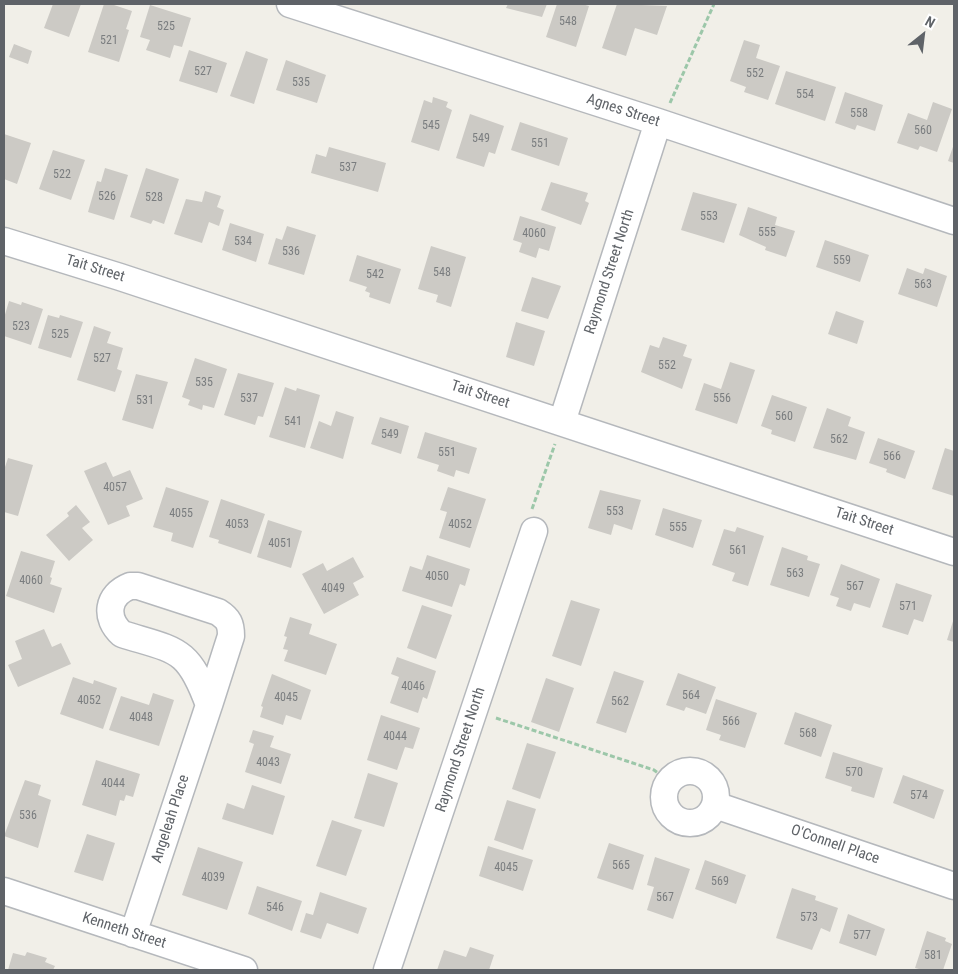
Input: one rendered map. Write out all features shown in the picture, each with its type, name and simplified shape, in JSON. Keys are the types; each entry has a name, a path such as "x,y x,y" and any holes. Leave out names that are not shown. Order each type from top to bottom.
{"street":[{"name":"Agnes Street","path":"290,4 658,122 954,221"},
{"name":"Raymond Street North","path":"562,422 658,122"},
{"name":"Tait Street","path":"4,242 130,280 954,552"},
{"name":"Raymond Street North","path":"387,970 534,531"},
{"name":"Angeleah Place","path":"133,934 209,705 231,636 231,626 228,618 218,612 138,586 121,590 110,603 109,612 116,628 122,634 173,650 183,657 200,680 209,705"},
{"path":"690,771 702,774 712,782 716,793 715,805 708,816 697,822 684,822 673,816 665,806 664,793 669,781 678,773 690,771"},
{"name":"O'Connell Place","path":"715,805 954,886"},
{"name":"Kenneth Street","path":"4,891 244,970"}],"path":[{"path":"658,122 673,98 714,4"},
{"path":"534,531 532,509 562,422"},
{"path":"474,711 654,770 669,781"}],"building":[{"path":"53,4 81,4 69,37 44,28"},
{"path":"104,4 111,4 132,11 126,29 129,30 119,62 88,52"},
{"path":"508,4 547,4 542,17 506,8"},
{"path":"557,4 582,4 589,6 576,47 546,37"},
{"path":"617,4 667,6 657,35 635,28 626,56 602,48"},
{"path":"150,5 191,18 182,47 174,45 170,58 146,50 150,40 140,37"},
{"path":"744,40 760,45 756,58 780,66 768,100 744,92 746,87 730,81"},
{"path":"14,44 32,51 28,64 9,57"},
{"path":"189,50 227,63 217,93 179,81"},
{"path":"246,51 268,59 254,104 230,96"},
{"path":"286,60 326,75 317,103 276,90"},
{"path":"786,71 836,87 825,121 775,104"},
{"path":"845,92 883,105 875,131 857,125 855,130 835,123"},
{"path":"433,97 448,102 446,107 452,110 439,151 411,142 424,100 432,103"},
{"path":"933,102 952,109 937,152 920,146 918,150 897,143 908,113 927,120"},
{"path":"470,114 504,126 495,154 489,152 484,167 456,158"},
{"path":"520,122 568,138 559,166 511,150"},
{"path":"4,134 31,143 17,184 4,179"},
{"path":"954,144 954,163 948,161"},
{"path":"329,147 386,163 378,192 311,173 316,154 326,157"},
{"path":"53,150 85,160 71,200 39,189"},
{"path":"105,168 128,175 114,220 88,212 97,181 101,182"},
{"path":"146,168 179,179 164,224 153,220 151,224 130,217"},
{"path":"551,182 588,193 585,201 589,203 581,225 541,210"},
{"path":"205,191 221,196 217,207 224,210 219,226 209,222 202,243 174,234 186,199 202,202"},
{"path":"693,192 737,204 724,243 681,230"},
{"path":"748,207 777,217 775,225 795,231 786,257 765,250 766,247 739,235"},
{"path":"520,216 556,227 549,251 539,248 536,258 519,252 522,243 513,240"},
{"path":"230,223 264,234 256,262 222,250"},
{"path":"287,226 316,235 304,275 268,264 276,238 282,240"},
{"path":"825,240 869,255 860,282 816,267"},
{"path":"431,246 466,257 451,307 436,302 438,295 418,289"},
{"path":"357,255 401,269 390,304 369,297 370,293 365,291 367,287 349,281"},
{"path":"907,268 923,274 925,268 947,276 937,307 898,294"},
{"path":"532,277 561,286 548,319 521,311"},
{"path":"9,301 21,305 22,302 43,309 31,345 4,336 4,318"},
{"path":"836,311 864,321 857,344 828,334"},
{"path":"48,315 59,318 60,315 83,322 71,358 38,348"},
{"path":"516,322 545,331 534,366 506,357"},
{"path":"94,326 111,332 107,343 123,348 117,369 122,371 115,392 77,380"},
{"path":"663,337 687,345 683,356 692,359 682,389 641,372 650,345 659,348"},
{"path":"195,358 227,369 214,408 203,405 202,410 188,405 190,400 182,397"},
{"path":"730,362 755,370 737,424 695,410 704,383 721,389"},
{"path":"238,373 274,383 263,417 258,416 255,425 224,415"},
{"path":"136,374 168,382 153,429 122,420"},
{"path":"285,387 296,391 297,388 320,395 305,448 269,437"},
{"path":"772,395 807,407 795,442 771,434 772,430 761,426"},
{"path":"827,408 851,417 848,426 865,432 856,460 813,448"},
{"path":"336,411 354,417 343,459 310,448 319,421 331,426"},
{"path":"380,417 409,426 401,454 371,444"},
{"path":"425,432 477,448 469,474 456,470 454,477 437,471 439,465 417,458"},
{"path":"878,438 915,451 905,479 886,472 887,469 869,463"},
{"path":"945,448 954,451 954,496 932,489"},
{"path":"8,458 33,465 18,516 4,512 4,470"},
{"path":"106,462 113,477 130,470 143,499 126,506 130,516 108,525 84,471"},
{"path":"166,487 209,501 193,548 171,541 173,533 153,527"},
{"path":"448,487 486,499 470,548 439,538 447,512 440,510"},
{"path":"600,490 641,500 632,530 614,524 611,535 588,528"},
{"path":"221,499 265,514 251,554 218,543 219,540 209,537"},
{"path":"76,505 90,522 82,528 93,540 69,561 46,535 69,516 67,513"},
{"path":"663,508 702,520 693,548 655,535"},
{"path":"268,520 302,531 291,568 257,557"},
{"path":"737,527 764,536 748,586 732,581 735,573 712,565 724,529 735,532"},
{"path":"782,547 808,556 807,560 820,564 809,597 770,585"},
{"path":"21,551 55,561 50,584 62,588 54,613 6,596"},
{"path":"427,555 470,569 465,586 460,584 452,607 402,591 410,566 422,570"},
{"path":"353,557 364,577 353,583 359,595 324,614 302,574 323,563 327,571"},
{"path":"841,564 880,579 870,608 854,603 851,611 836,606 839,598 830,595"},
{"path":"896,583 932,595 923,622 914,619 908,635 882,627"},
{"path":"571,600 600,609 581,666 552,656"},
{"path":"422,605 452,615 436,659 407,648"},
{"path":"290,617 312,624 309,634 337,644 326,675 284,661 288,650 283,649 287,637 284,636"},
{"path":"954,618 954,642 947,640"},
{"path":"44,629 52,647 61,643 71,664 18,687 8,665 22,659 15,641"},
{"path":"397,657 436,671 427,699 423,697 418,713 390,703 399,677 391,674"},
{"path":"614,671 644,681 626,733 596,723"},
{"path":"678,673 716,687 706,714 686,707 684,711 666,705"},
{"path":"272,674 311,690 301,720 286,715 283,725 260,717 263,707 261,706"},
{"path":"73,677 93,684 94,680 117,688 103,729 60,714"},
{"path":"546,678 574,688 559,732 531,722"},
{"path":"153,693 174,700 159,746 109,730 121,696 149,705"},
{"path":"716,699 757,713 745,748 719,740 721,735 706,730"},
{"path":"795,712 832,725 821,757 784,744"},
{"path":"381,715 420,728 413,749 405,747 397,770 367,760"},
{"path":"253,730 274,736 270,747 291,754 281,784 245,772 254,744 249,742"},
{"path":"527,743 556,752 540,799 512,789"},
{"path":"833,752 883,768 874,798 851,791 852,787 825,778"},
{"path":"96,760 140,774 133,797 126,795 124,801 120,800 116,816 82,805"},
{"path":"368,773 398,783 384,827 354,818"},
{"path":"903,775 944,790 934,819 893,803"},
{"path":"25,780 41,785 38,795 51,800 38,848 4,836"},
{"path":"252,785 285,796 273,835 222,819 227,803 244,809"},
{"path":"507,800 536,809 523,850 494,840"},
{"path":"332,820 362,830 346,876 316,866"},
{"path":"87,834 115,843 103,881 74,872"},
{"path":"609,843 644,855 633,890 597,878"},
{"path":"488,846 533,860 523,891 479,876"},
{"path":"198,847 243,862 227,910 182,895"},
{"path":"655,857 690,869 673,919 647,910 654,887 647,885"},
{"path":"705,860 746,875 736,904 695,889"},
{"path":"257,886 302,901 292,931 248,914"},
{"path":"792,888 816,896 815,900 838,908 830,932 821,928 812,950 776,938"},
{"path":"320,892 367,908 358,934 327,923 321,939 300,932 306,913 313,915"},
{"path":"848,914 885,929 876,956 839,943"},
{"path":"927,931 946,938 945,941 952,944 943,970 915,968"},
{"path":"470,947 494,955 489,970 437,970 444,950 466,957"},
{"path":"27,952 47,958 45,962 55,966 53,970 8,970 13,953 25,956"}]}
